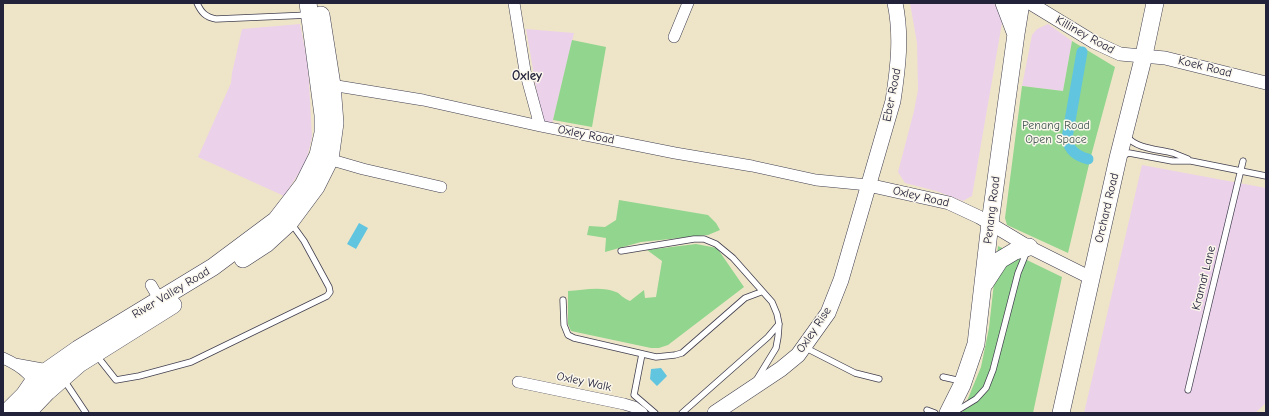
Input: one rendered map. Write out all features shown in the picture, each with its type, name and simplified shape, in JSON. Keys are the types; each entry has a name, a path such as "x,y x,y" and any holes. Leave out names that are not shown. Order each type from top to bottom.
{"main road":[{"name":"Eber Road","path":"868,188 889,116 897,75 899,35 895,3"},
{"path":"1004,3 1016,34"},
{"name":"Penang Road","path":"948,413 963,382 976,344 989,227 1016,34 1022,3"},
{"name":"Orchard Road","path":"1061,413 1118,158 1144,55 1155,3"},
{"name":"River Valley Road","path":"6,413 24,395 33,382 78,349 163,305 266,244 290,222 316,187 335,123 325,84 314,9"},
{"name":"River Valley Road","path":"28,413 47,392 79,364 163,305 276,220 324,157"},
{"name":"Oxley Rise","path":"715,413 751,390 798,355 828,313 839,285 868,188"},
{"path":"983,287 1000,260 1015,251 1029,247"}],"street":[{"path":"514,3 525,71 540,126"},
{"path":"674,37 688,3"},
{"name":"Killiney Road","path":"1030,3 1094,42 1120,54 1144,55"},
{"name":"Koek Road","path":"1144,55 1165,58 1266,83"},
{"name":"Oxley Road","path":"325,84 423,100 540,126 675,153 752,166 816,180 852,185 949,203 980,217 989,227 1091,278"},
{"path":"324,157 363,169 441,188"},
{"path":"151,285 163,305"},
{"path":"3,358 28,374 33,382 47,392"},
{"path":"14,364 48,370"},
{"name":"Oxley Walk","path":"518,382 624,404 634,407 642,413"}],"lane":[{"path":"197,3 201,12 208,18 216,19 314,9"},
{"path":"1124,134 1130,141 1175,154 1191,161"},
{"path":"1118,158 1129,153 1172,161 1191,161 1266,176"},
{"name":"Kramat Lane","path":"1188,390 1243,161"},
{"path":"95,354 116,380 191,362 328,296 330,292 328,286 304,241 290,222"},
{"path":"621,251 694,239 704,239 716,244 733,258 772,302 777,314 778,324 776,348 751,390"},
{"path":"953,413 976,399 986,388 993,370 1018,273 1029,247"},
{"path":"563,300 564,325 568,335 574,338 661,357 682,352 745,298 762,292"},
{"path":"682,413 768,337 778,324"},
{"path":"804,347 855,373 879,379"},
{"path":"642,354 634,395 655,413"},
{"path":"943,376 963,382"},
{"path":"63,378 86,413"},
{"path":"927,410 935,413"}],"shaded area":[{"path":"910,3 993,3 997,7 1002,23 972,196 963,201 936,191 905,183 898,172 918,90 917,43"},
{"path":"300,24 308,64 312,137 306,162 284,196 198,157 231,83 242,29"},
{"path":"1048,24 1072,41 1063,91 1022,86 1032,35 1037,29"},
{"path":"526,29 574,33 552,124 542,122"},
{"path":"1142,165 1266,188 1266,403 1255,413 1084,413"}],"green space":[{"path":"572,40 606,47 592,127 553,120"},
{"name":"Penang Road Open Space","path":"1072,41 1115,67 1091,156 1068,253 1007,225 1005,218 1022,86 1063,91"},
{"path":"619,200 708,215 716,223 720,230 708,235 641,242 605,252 606,238 587,235 589,226 605,227 616,220"},
{"path":"696,244 717,248 744,287 668,345 659,348 651,348 571,331 568,324 568,291 605,289 616,292 630,301 644,290 645,298 656,297 662,261 647,250"},
{"path":"998,246 1062,277 1033,413 962,413 981,367 989,328"}],"water":[{"path":"359,223 368,228 356,249 347,244"},
{"path":"661,368 667,376 657,386 650,379 651,369"}],"waterway":[{"path":"1082,52 1067,138 1072,150 1080,156 1088,159"}],"district":[{"name":"Oxley","path":"527,76"}]}
